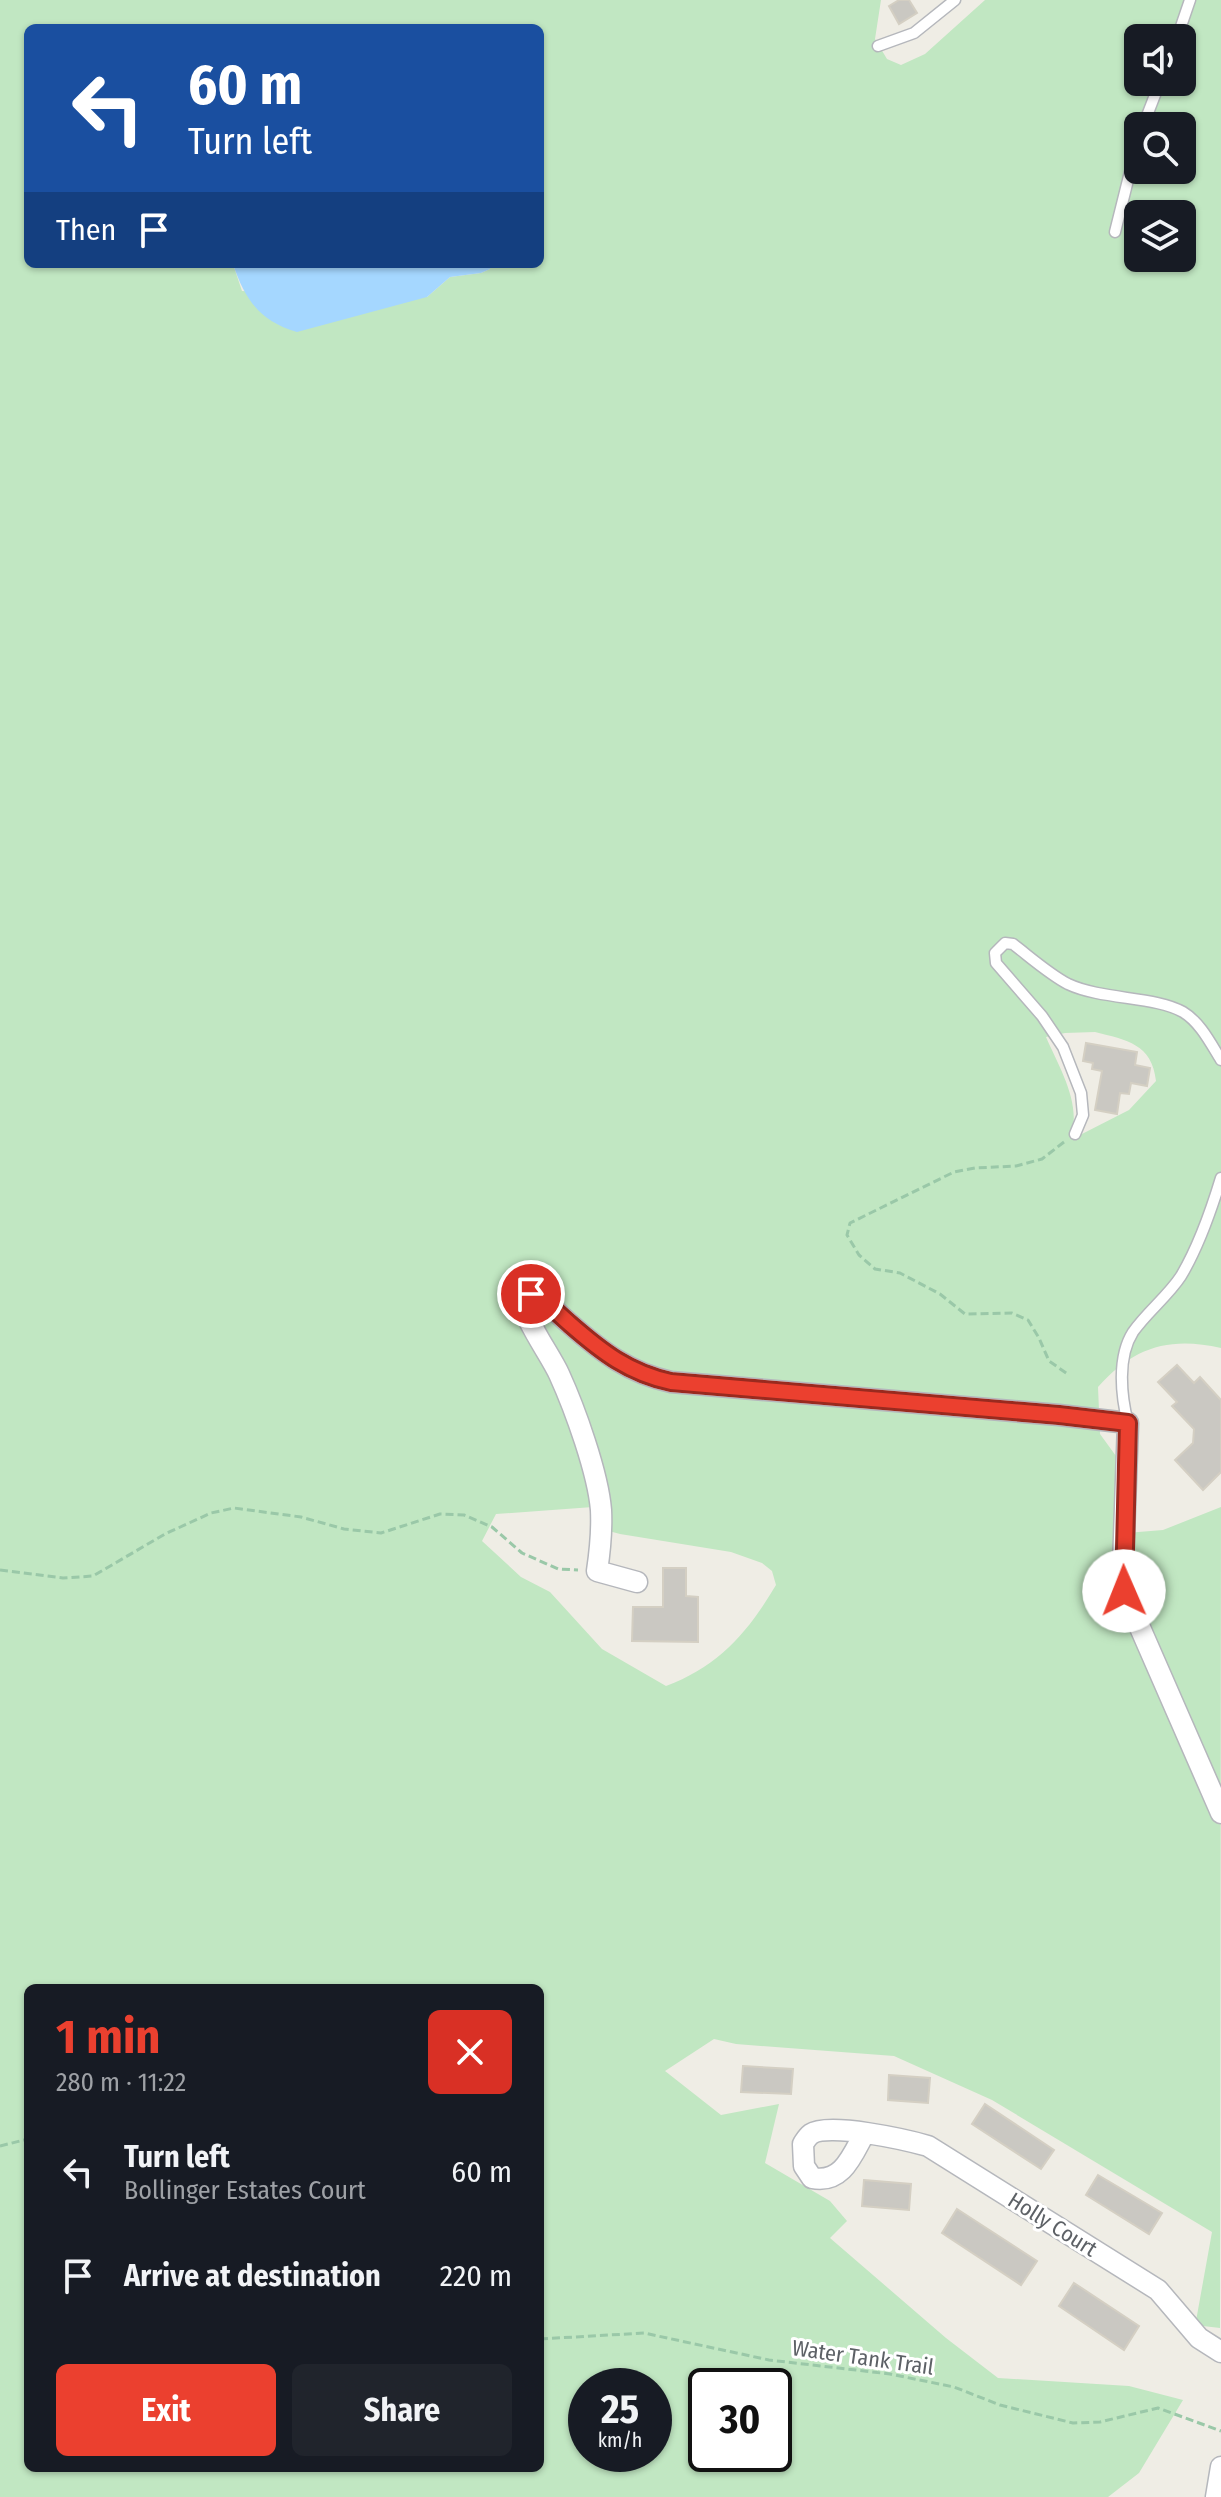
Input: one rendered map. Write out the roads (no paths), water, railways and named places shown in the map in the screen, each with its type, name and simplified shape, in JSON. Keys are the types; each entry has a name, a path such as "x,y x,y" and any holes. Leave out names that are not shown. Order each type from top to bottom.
{"street":[{"path":"637,1582 597,1571 601,1509 595,1477 549,1351 522,1307 523,1298 531,1294 543,1299 622,1365 643,1376 671,1382 1128,1423 1124,1591 1221,1813"},
{"name":"Holly Court","path":"864,2134 928,2146 1158,2290 1199,2338 1221,2352"},
{"path":"1216,2497 1221,2467"}],"lane":[{"path":"878,46 914,33 955,0"},
{"path":"1182,24 1190,0"},
{"path":"1115,232 1127,184"},
{"path":"1075,1134 1083,1115 1081,1093 1063,1047 1042,1016 996,963 995,953 1005,943 1013,944 1067,983 1087,991 1183,1012 1201,1029 1221,1060"},
{"path":"1128,1423 1123,1366 1131,1335 1181,1277 1211,1210 1221,1178"}],"water":[{"path":"235,268 490,268 481,273 450,277 427,297 297,332 264,315 243,288"}]}
